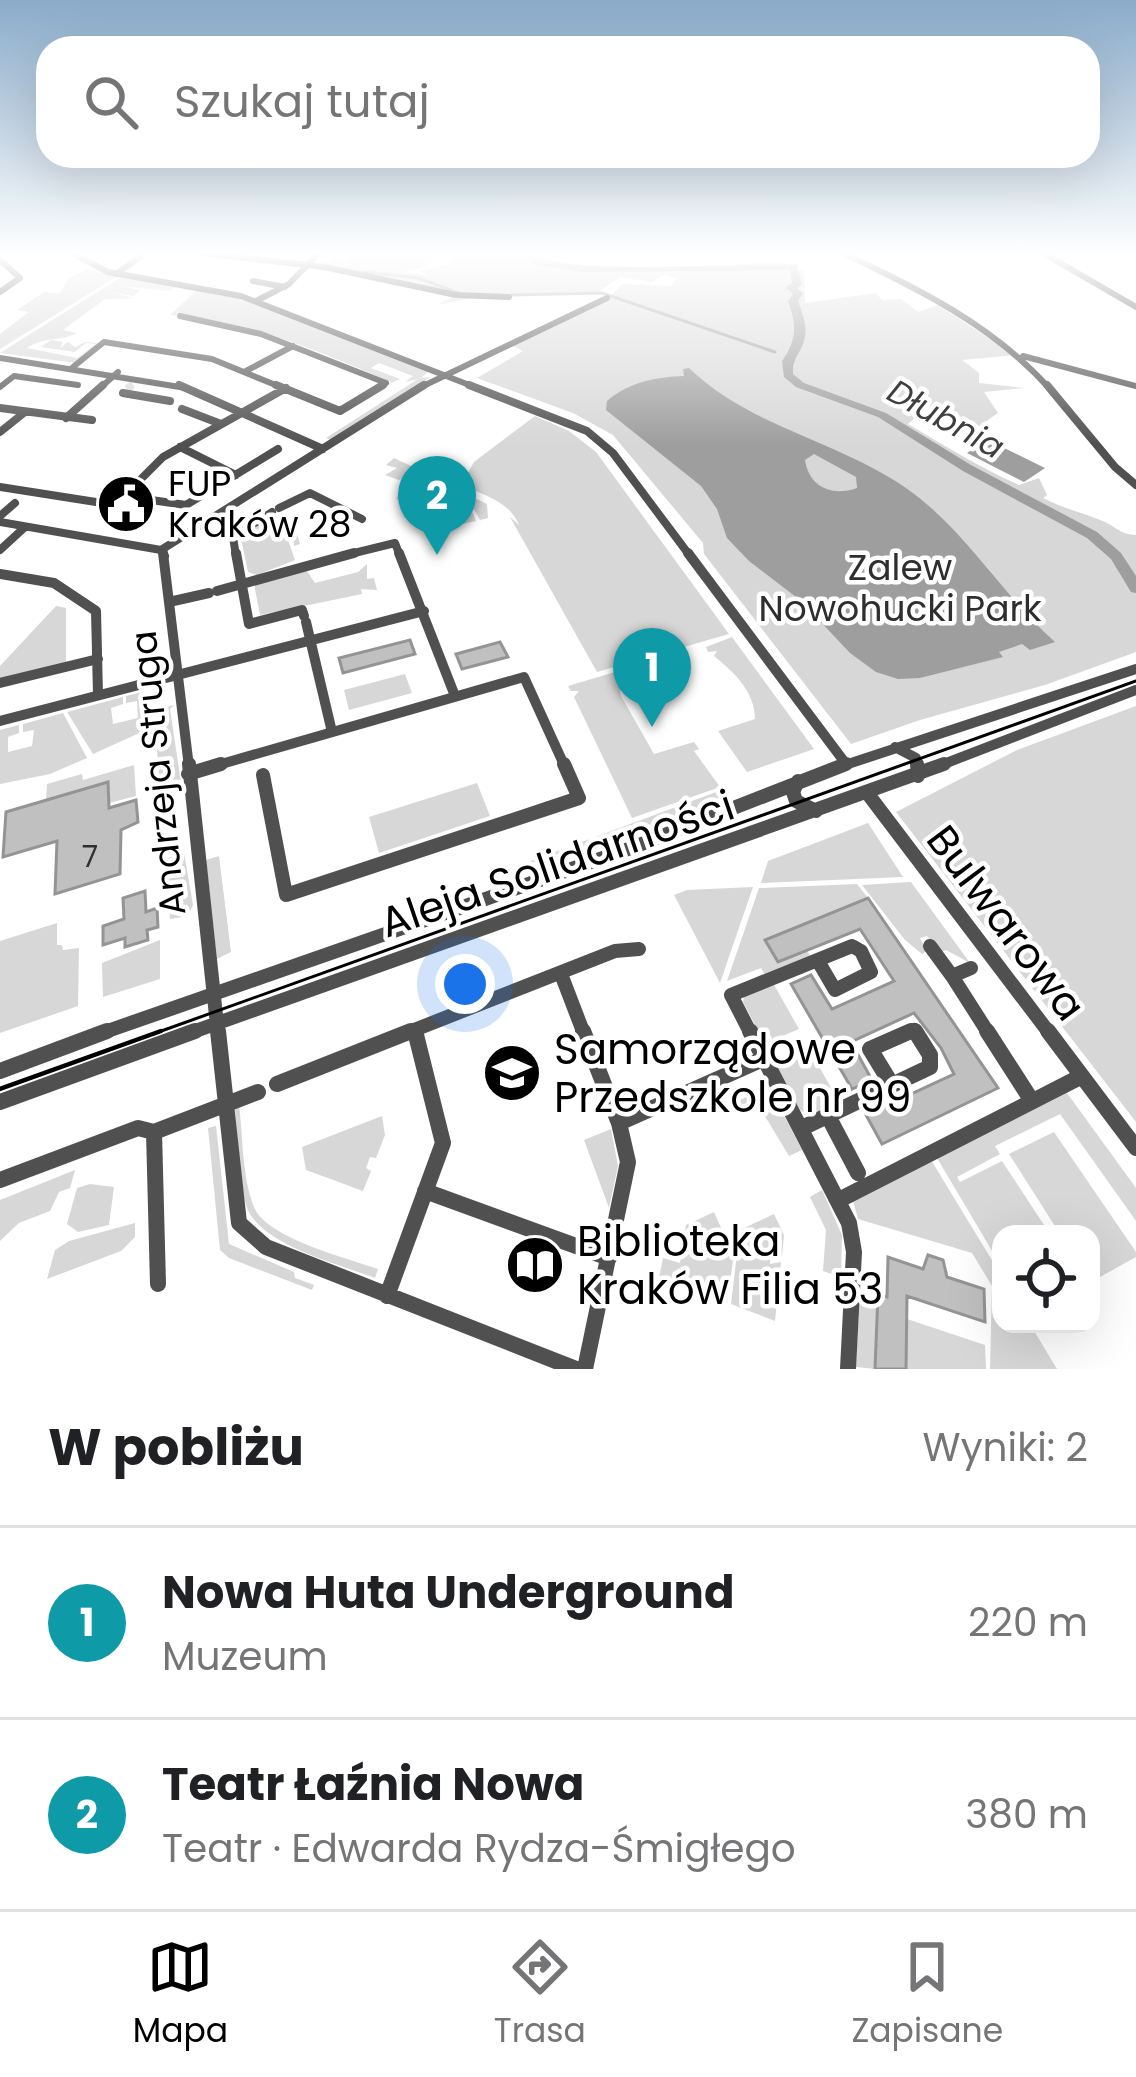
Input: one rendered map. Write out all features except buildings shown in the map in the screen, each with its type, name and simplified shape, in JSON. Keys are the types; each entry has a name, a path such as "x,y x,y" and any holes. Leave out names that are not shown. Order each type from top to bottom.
{"street":[{"path":"74,367 104,342 195,355 340,411 386,383 242,328 185,317"},
{"path":"294,317 570,421 603,443 845,764"},
{"path":"19,496 0,519 161,550 443,373 566,317"},
{"path":"962,317 1021,356 1120,473 1136,484"},
{"path":"246,371 293,346"},
{"path":"1021,356 1136,386"},
{"path":"0,358 118,372 192,388 323,448"},
{"path":"66,418 118,372"},
{"path":"0,387 14,376 101,388"},
{"path":"143,376 123,393 164,404 192,388"},
{"path":"0,488 19,496 40,494 115,505 153,465 286,388"},
{"path":"207,395 182,409 221,424"},
{"path":"0,408 92,420"},
{"path":"0,432 25,412"},
{"path":"180,447 236,476"},
{"path":"123,496 186,506 278,449"},
{"path":"260,489 280,507"},
{"path":"332,732 302,610 249,624 232,537 310,493 362,519"},
{"path":"0,550 25,527"},
{"path":"169,602 395,543 455,696"},
{"name":"Andrzeja Struga","path":"161,550 165,553 234,1204 243,1229 266,1247 387,1295"},
{"path":"0,574 54,584 94,610 98,695"},
{"path":"0,721 424,611"},
{"path":"0,683 98,658"},
{"name":"Aleja Solidarności","path":"0,1071 212,992 634,847 891,747 983,723 1136,669"},
{"path":"188,774 262,764 332,732 524,676 579,798 286,895 262,764"},
{"name":"Aleja Solidarności","path":"0,1102 669,859 821,812 1136,690"},
{"path":"891,747 915,756 920,764 918,776"},
{"path":"798,781 793,792 796,801 821,812"},
{"name":"Bulwarowa","path":"868,794 1136,1148"},
{"path":"930,946 1032,1101"},
{"path":"277,1084 615,951 639,949"},
{"path":"818,961 731,995 839,1200 854,1252 848,1369"},
{"path":"952,976 971,968"},
{"path":"416,1030 443,1143 387,1295 580,1369 628,1168 619,1123 561,974"},
{"path":"619,1123 765,1058"},
{"path":"839,1200 1082,1076"},
{"path":"802,1128 892,1086"},
{"path":"0,1180 138,1128 154,1132 258,1091"},
{"path":"828,1116 858,1173"},
{"path":"154,1132 158,1284"},
{"path":"425,1190 609,1258"}],"green space":[{"path":"23,317 52,317 0,349 0,334"},
{"path":"57,317 81,317 63,330 77,333 40,342 27,348 77,358 96,344 86,343 75,352 41,347 51,340 63,342 60,348 68,342 75,347 85,342 98,343 76,363 0,353"},
{"path":"188,317 288,317 429,371 421,378 431,377 331,440 326,438 418,379 405,382 413,376 379,363 371,368 400,379 387,385 391,382 282,339"},
{"name":"Zalew Nowohucki Park","path":"569,317 956,317 1014,355 962,360 979,373 979,383 1024,388 984,392 998,413 979,426 929,406 908,424 1019,485 1039,478 1047,495 1043,498 1136,535 1136,652 851,744 704,554 703,543 613,435 573,413 477,378 523,351 512,345"},
{"path":"535,416 569,431 596,452 729,634 597,672 510,517 519,525 515,517 495,500 461,485 474,462"},
{"path":"394,458 411,466 406,471 413,467 464,493 476,521 449,527 441,518 442,529 437,530 424,502 423,507 405,507 396,498 425,476 414,470 399,480 385,475 397,468 386,465"},
{"path":"464,493 487,504 488,518 480,520"},
{"path":"273,515 295,527 300,544 294,546 292,527 284,528 295,560 257,575 248,572 240,534 262,526"},
{"path":"367,564 367,579 374,578 377,590 361,589 362,594 260,615 254,584 307,571 315,583 358,572"},
{"path":"56,606 66,608 66,663 0,680 0,666"},
{"path":"732,637 814,749 747,772 718,731 755,719 752,700 714,656 717,651 708,652 706,647"},
{"path":"625,669 638,684 620,690 621,696 654,754 694,742 699,749 694,751 720,787 632,818 574,697 579,691 568,686"},
{"path":"405,674 412,693 349,710 344,690"},
{"path":"143,692 146,723 142,726 146,730 93,754 67,712 123,697 123,704 111,708 113,724 138,718 137,701 126,703 126,696"},
{"path":"174,705 170,709 181,783 160,789 154,710"},
{"path":"1136,706 1136,1122 896,812 1017,750"},
{"path":"63,713 87,758 50,774 0,784 0,730 19,725 19,733 8,737 8,752 32,746 34,730 23,732 23,724"},
{"path":"134,765 136,796 109,803 107,783 46,800 47,784 82,774 83,780"},
{"path":"477,783 490,816 379,853 369,817"},
{"path":"719,791 724,798 523,873 520,865"},
{"path":"868,823 903,877 761,883 768,861"},
{"path":"184,853 193,905 188,916 170,919 165,859"},
{"path":"219,856 231,952 217,959 206,860"},
{"path":"911,882 970,963 946,950 939,953 927,936 920,938 927,951 922,954 905,940 862,885"},
{"path":"857,884 868,898 766,940 778,962 807,950 811,958 766,977 761,968 727,981 759,888"},
{"path":"753,887 720,983 674,895 687,890"},
{"path":"57,923 57,945 63,950 79,948 78,1006 0,1033 0,941"},
{"path":"160,940 160,979 103,997 102,963"},
{"path":"773,983 799,1029 773,1040 770,1035 762,1038 743,1002 744,997"},
{"path":"810,1050 840,1104 809,1117 799,1109 777,1066"},
{"path":"769,1087 802,1150 789,1156 757,1103 728,1115 724,1107"},
{"path":"1067,1093 1136,1188 1136,1221 1060,1114 995,1146 1000,1154 957,1177 960,1182 1002,1161 1044,1225 992,1225 992,1251 937,1158"},
{"path":"239,1104 247,1183 262,1218 309,1246 378,1269 375,1278 282,1242 253,1219 239,1170 235,1110"},
{"path":"382,1116 385,1135 376,1158 370,1157 366,1168 371,1171 363,1191 306,1170 302,1147"},
{"path":"216,1126 229,1244 294,1272 295,1278 314,1285 312,1290 229,1258 220,1250 208,1128"},
{"path":"611,1129 618,1166 609,1208 584,1140"},
{"path":"1054,1132 1136,1257 1100,1277 1100,1225 1054,1225 1009,1154"},
{"path":"931,1160 992,1260 992,1286 972,1253 858,1219 853,1201"},
{"path":"75,1170 70,1188 59,1192 50,1211 19,1223 0,1241 0,1200"},
{"path":"90,1184 114,1187 109,1225 78,1232 67,1224 77,1188"},
{"path":"822,1190 842,1235 841,1277 823,1271 826,1230 810,1197"},
{"path":"714,1212 725,1237 737,1232 727,1303 659,1278 663,1258 680,1263 686,1225"},
{"path":"774,1214 784,1235 782,1257 771,1249 770,1264 781,1262 775,1321 731,1304 740,1230"},
{"path":"135,1223 135,1237 121,1251 47,1279 55,1250 69,1241"},
{"path":"992,1286 992,1333 1035,1333 1057,1369 990,1369"},
{"path":"860,1293 878,1300 875,1369 856,1367"},
{"path":"907,1319 985,1345 986,1369 906,1369"}],"shaded area":[{"path":"689,368 739,405 906,488 947,523 1055,642 1030,650 1022,644 999,652 1003,657 920,678 898,679 876,672 850,653 800,600 727,538 717,509 701,486 606,410 607,401 624,389 653,379 684,376 683,369","holes":["814,454 856,477 857,488 831,490 811,477 805,460"]},
{"path":"988,440 1045,468 1024,482 967,453"}],"waterway":[{"path":"672,317 775,352"},
{"name":"Dłubnia","path":"798,317 797,346 787,361 788,375 800,385 882,415 967,468 1092,535 1116,556 1136,588"}],"tunnel":[{"path":"128,388 133,384"},
{"path":"127,389 132,385"}],"tram line":[{"path":"153,1034 1136,681"},
{"path":"0,1089 161,1031"}],"place":[{"name":"FUP Kraków 28","path":"126,504"},
{"name":"Teatr Łaźnia Nowa","path":"437,555"},
{"name":"Nowa Huta Underground","path":"652,727"},
{"name":"Samorządowe Przedszkole nr 99","path":"512,1073"},
{"name":"Biblioteka Kraków Filia 53","path":"535,1265"}]}
